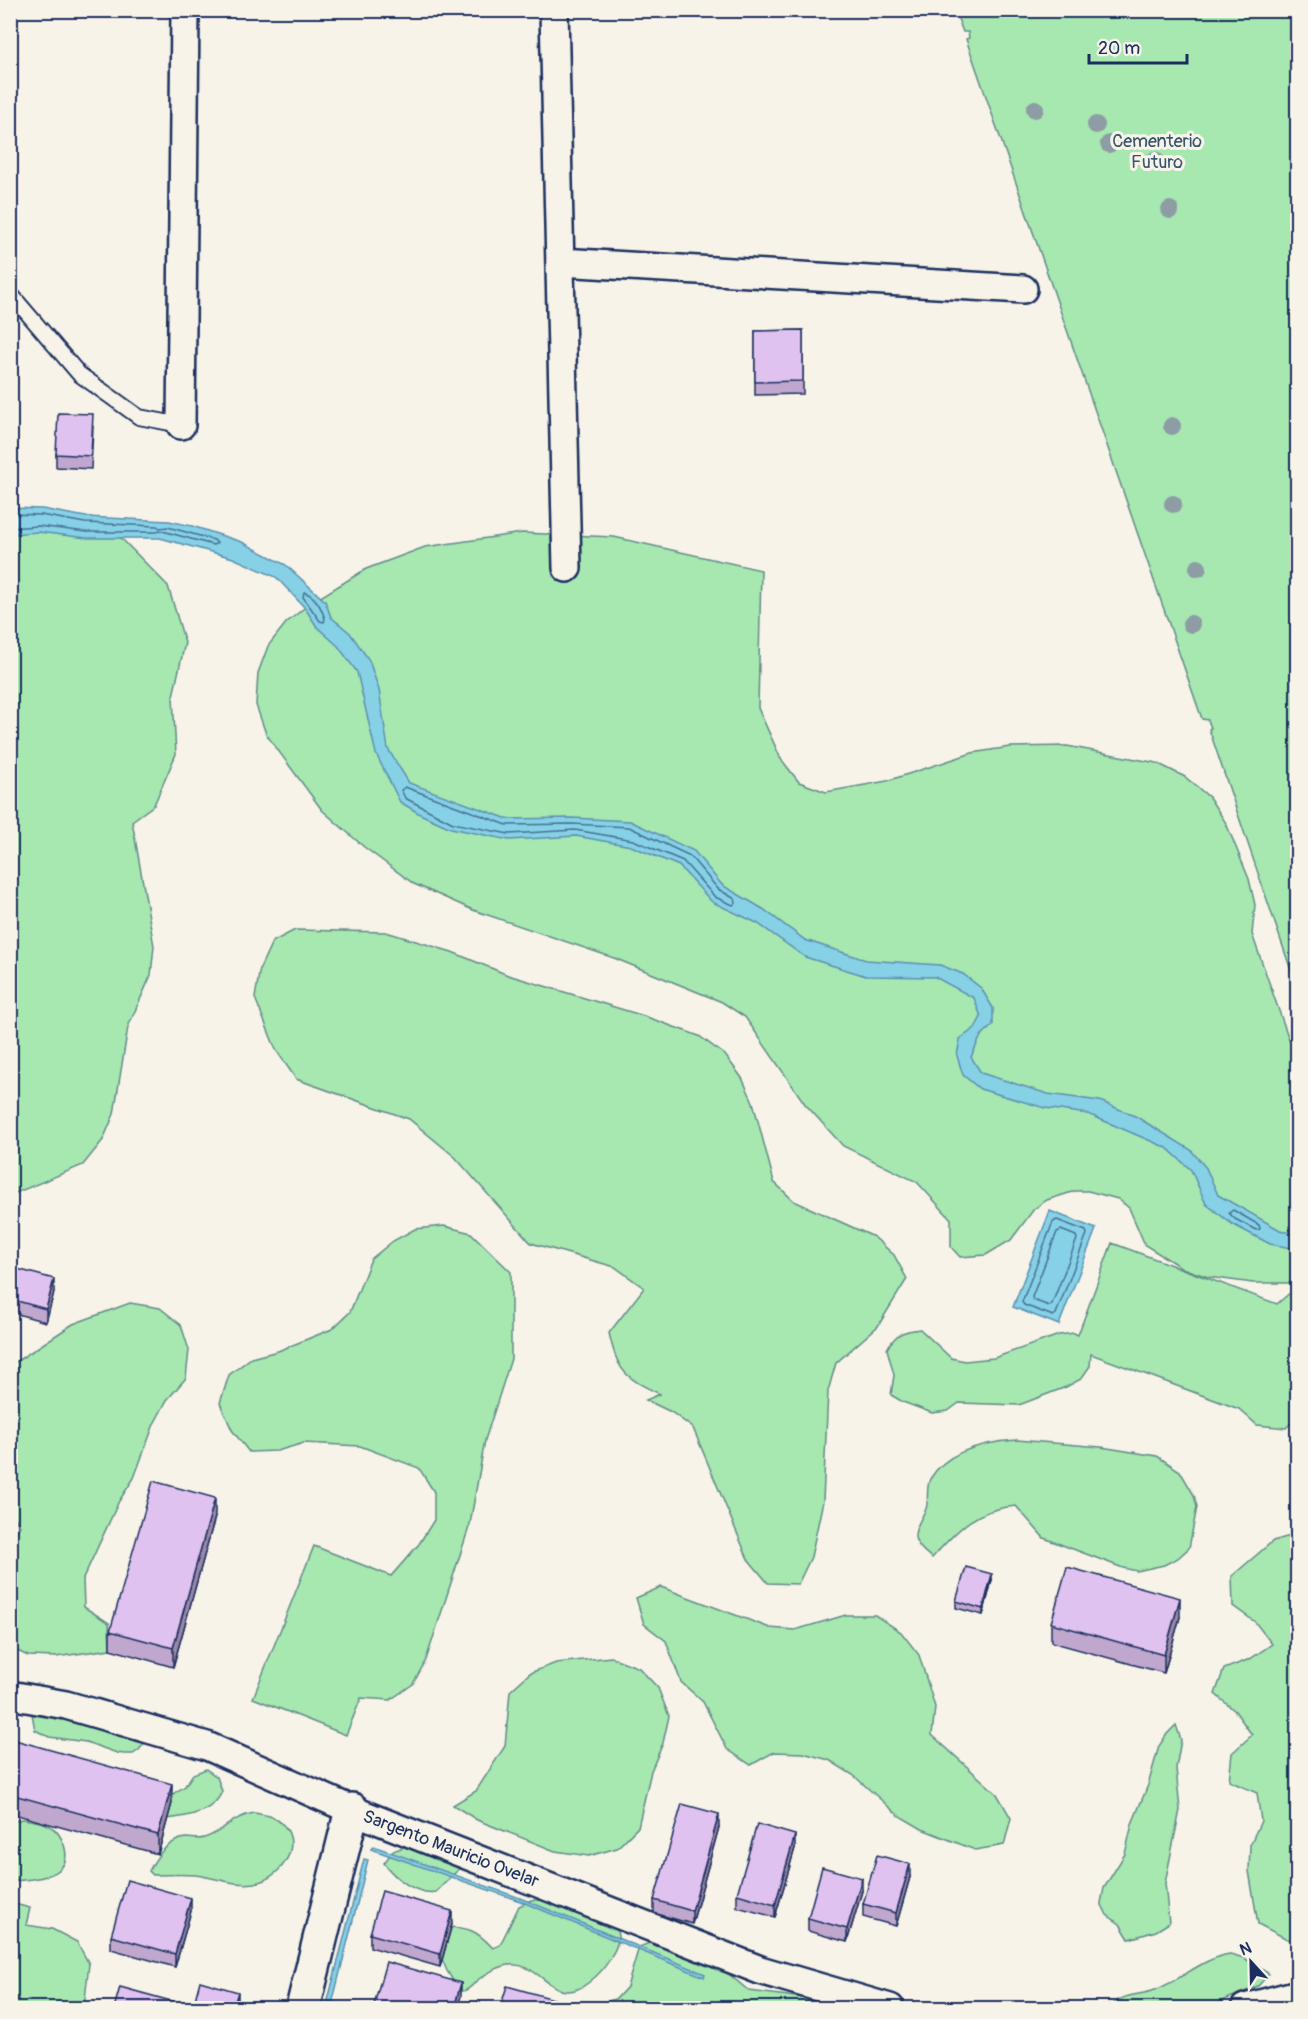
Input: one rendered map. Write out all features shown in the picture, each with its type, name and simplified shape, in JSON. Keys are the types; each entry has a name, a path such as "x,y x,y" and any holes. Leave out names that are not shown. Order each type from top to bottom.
{"street":[{"path":"181,425 185,10"},
{"path":"554,10 567,568"},
{"path":"560,262 1023,289"},
{"name":"Sargento Mauricio Ovelar","path":"10,1695 66,1705 207,1746 352,1810 760,1970 890,2008"},
{"path":"303,2008 352,1810"},
{"path":"1245,2008 1298,1994"}],"lane":[{"path":"10,292 79,374 139,417 181,425"}],"green space":[{"name":"Cementerio Futuro","path":"955,11 1297,11 1297,988 1209,729 1211,728 1208,720 1202,719 966,39 969,38 968,32 963,32"},
{"path":"10,508 96,521 120,537 168,586 185,643 173,696 176,754 154,805 132,821 154,946 151,975 128,1027 114,1114 103,1140 83,1165 11,1195"},
{"path":"522,533 614,537 761,570 758,708 781,759 799,782 826,792 887,781 972,753 1010,747 1067,746 1157,763 1185,777 1209,797 1226,823 1249,879 1255,905 1252,934 1297,1062 1297,1283 1253,1283 1208,1277 1182,1268 1145,1245 1129,1208 1118,1199 1088,1191 1075,1191 1047,1200 1034,1209 1011,1240 986,1255 960,1257 951,1247 951,1219 917,1182 843,1146 805,1104 745,1017 722,1002 614,958 473,910 414,884 364,847 322,810 266,734 256,705 258,673 268,646 286,623 309,604 366,569 425,547"},
{"path":"295,930 386,932 452,952 508,975 644,1016 699,1036 725,1055 742,1078 753,1102 774,1182 794,1201 874,1237 894,1255 907,1279 878,1326 836,1363 828,1391 823,1501 811,1557 798,1584 768,1583 748,1559 693,1428 671,1412 646,1400 660,1394 630,1378 620,1365 609,1333 644,1288 615,1267 531,1243 455,1157 409,1119 296,1079 276,1050 255,998 260,968 272,942"},
{"path":"444,1226 471,1233 511,1272 511,1359 485,1440 470,1524 426,1660 413,1684 390,1700 361,1698 346,1735 253,1698 314,1546 391,1576 419,1544 434,1520 434,1492 419,1468 360,1446 304,1443 277,1451 249,1452 232,1430 220,1403 229,1375 251,1358 278,1351 332,1329 350,1312 371,1259 393,1241 415,1229"},
{"path":"1112,1243 1277,1304 1291,1292 1297,1292 1297,1417 1286,1428 1257,1425 1239,1409 1091,1354 1090,1366 1081,1379 1019,1405 959,1403 948,1411 932,1413 891,1395 894,1375 887,1349 896,1337 904,1332 920,1329 951,1358 965,1361 994,1358 1059,1335 1074,1333 1078,1335"},
{"path":"130,1303 160,1308 181,1325 189,1350 186,1378 167,1400 154,1424 134,1478 119,1501 83,1579 84,1607 109,1623 110,1649 56,1657 28,1656 11,1648 11,1540 20,1526 11,1511 11,1365 73,1324"},
{"path":"1017,1440 1101,1447 1157,1456 1180,1471 1194,1495 1197,1507 1189,1548 1178,1558 1164,1565 1137,1571 1123,1568 1044,1538 1016,1506 989,1511 968,1522 932,1558 924,1552 915,1536 926,1507 930,1479 937,1469 957,1454 969,1449"},
{"path":"1297,1534 1298,1940 1287,1939 1258,1924 1249,1871 1250,1845 1261,1821 1257,1793 1229,1781 1232,1753 1252,1735 1235,1711 1215,1694 1224,1669 1250,1659 1272,1644 1255,1622 1233,1606 1232,1576 1273,1541"},
{"path":"661,1587 770,1628 795,1630 846,1615 875,1615 901,1632 919,1655 935,1707 932,1735 997,1794 1011,1818 1004,1845 975,1850 922,1829 898,1815 853,1775 829,1760 803,1753 774,1752 751,1765 727,1749 703,1702 681,1682 666,1641 644,1624 636,1598"},
{"path":"611,1657 639,1668 658,1688 669,1716 663,1743 651,1771 638,1827 617,1848 589,1856 555,1851 477,1820 453,1805 476,1791 505,1746 510,1691 530,1673 556,1663"},
{"path":"62,1692 91,1696 120,1706 138,1719 149,1737 139,1750 133,1754 124,1754 86,1742 49,1737 35,1730 33,1707"},
{"path":"1176,1725 1181,1740 1176,1768 1180,1810 1165,1883 1169,1923 1156,1931 1129,1939 1120,1924 1107,1915 1101,1903 1104,1888 1125,1854 1132,1824 1148,1785 1159,1746"},
{"path":"206,1769 217,1777 222,1791 218,1798 206,1809 182,1817 166,1819 167,1798 185,1786 193,1774"},
{"path":"254,1813 272,1817 283,1824 289,1833 290,1852 285,1862 269,1877 259,1882 243,1884 195,1875 153,1875 149,1871 159,1855 174,1842 186,1838 200,1839 210,1836 240,1818"},
{"path":"22,1819 43,1823 54,1829 62,1839 66,1857 57,1872 38,1878 11,1882 11,1822"},
{"path":"406,1846 428,1846 463,1865 436,1892 421,1891 400,1880 384,1863 393,1851"},
{"path":"531,1900 545,1900 614,1925 618,1937 617,1944 605,1967 588,1983 576,1990 566,1991 556,1988 520,1965 508,1965 489,1972 469,1989 460,1992 441,1957 444,1927 472,1931 493,1948 500,1945 519,1906"},
{"path":"11,1903 30,1908 26,1925 52,1929 77,1942 89,1964 84,2008 11,2008"},
{"path":"652,1942 680,1948 718,1965 749,1991 803,1998 814,1990 821,2001 822,2008 577,2008 590,2002 604,2003 617,1998 627,1987 639,1947"},
{"path":"1230,1954 1244,1958 1269,1974 1258,1986 1206,2008 1109,2008 1120,1999 1155,1990 1211,1960"}],"water":[{"path":"11,508 42,509 86,517 169,521 242,542 286,565 325,601 331,617 350,633 369,660 379,690 388,749 409,783 508,819 572,818 630,821 694,851 722,885 763,909 805,940 866,960 940,965 963,974 981,988 993,1008 993,1025 981,1036 971,1057 981,1073 1048,1094 1100,1101 1137,1117 1191,1150 1206,1168 1218,1195 1280,1230 1297,1235 1297,1249 1270,1244 1232,1224 1206,1204 1191,1170 1167,1148 1088,1114 1045,1108 980,1089 963,1075 957,1056 960,1039 975,1028 981,1017 974,998 935,977 866,976 805,957 757,923 712,902 679,866 631,846 576,836 509,840 451,828 400,802 376,754 357,672 338,646 317,627 305,608 276,577 233,558 160,538 87,538 38,532 11,534"},
{"path":"1050,1211 1096,1229 1059,1325 1013,1307"},
{"path":"373,1846 520,1898 705,1974 704,1977 520,1901 371,1849"},
{"path":"364,1859 368,1860 331,2008 326,2008"}],"building":[{"path":"803,330 803,381 755,382 755,331"},
{"path":"58,413 93,414 91,456 56,454"},
{"path":"10,1267 54,1279 46,1309 10,1299"},
{"path":"153,1481 215,1498 173,1648 110,1631"},
{"path":"966,1567 992,1574 983,1609 956,1601"},
{"path":"1067,1567 1180,1598 1164,1655 1051,1623"},
{"path":"15,1740 172,1784 158,1835 10,1794 10,1758"},
{"path":"682,1804 719,1814 692,1911 654,1900"},
{"path":"757,1824 795,1835 775,1905 737,1894"},
{"path":"877,1855 910,1864 896,1913 863,1904"},
{"path":"822,1867 862,1878 847,1929 808,1918"},
{"path":"127,1880 191,1898 175,1954 111,1936"},
{"path":"382,1891 452,1911 440,1954 370,1934"},
{"path":"386,1962 461,1983 454,2008 373,2008"},
{"path":"200,1981 238,1992 233,2008 114,2008 120,1987 193,2007"},
{"path":"507,1986 557,2000 554,2008 500,2008"}]}
